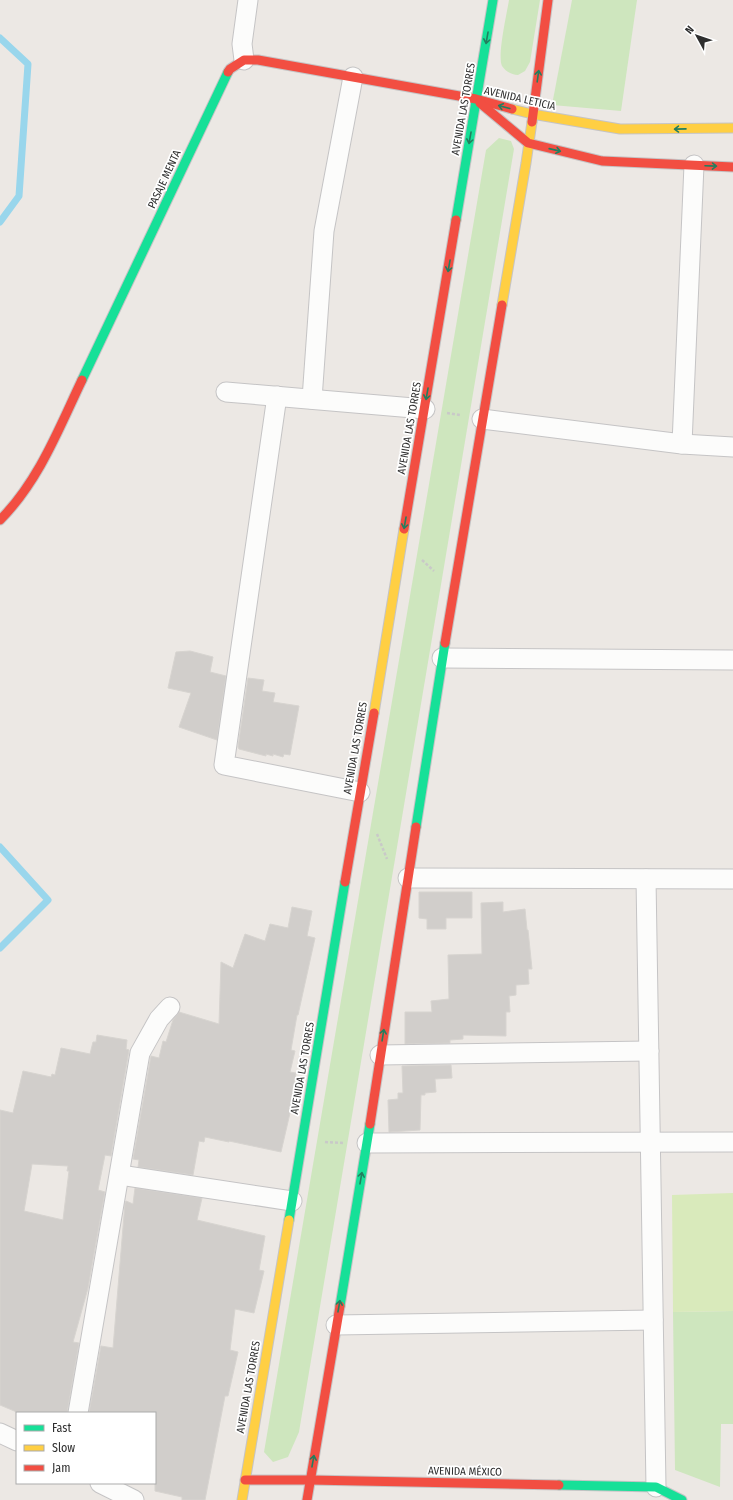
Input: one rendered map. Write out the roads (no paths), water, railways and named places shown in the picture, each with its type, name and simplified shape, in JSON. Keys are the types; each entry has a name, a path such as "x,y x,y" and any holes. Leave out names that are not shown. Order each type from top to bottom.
{"street":[{"path":"248,0 242,44 244,60 258,60 476,100"},
{"name":"AVENIDA LAS TORRES","path":"242,1500 493,0"},
{"path":"307,1500 367,1143 442,658 528,143 548,0"},
{"name":"PASAJE MENTA","path":"0,520 10,510 43,462 230,69 244,60"},
{"path":"312,399 324,231 353,77"},
{"name":"AVENIDA LETICIA","path":"476,100 532,114 620,129 733,128"},
{"name":"AVENIDA LETICIA","path":"476,100 528,143 602,161 733,167"},
{"path":"682,444 694,165"},
{"path":"226,392 425,409"},
{"path":"277,396 224,764 359,800"},
{"path":"482,419 682,444 733,447"},
{"path":"442,658 733,660"},
{"path":"408,878 733,879"},
{"path":"646,879 653,1320 647,1491"},
{"path":"78,1412 140,1053 159,1019 170,1007"},
{"path":"380,1055 649,1052"},
{"path":"367,1143 650,1141 733,1142"},
{"path":"120,1175 292,1201"},
{"path":"336,1325 653,1320"},
{"path":"0,1433 16,1441"},
{"name":"AVENIDA MÉXICO","path":"245,1480 310,1480 647,1491 682,1500"},
{"path":"102,1484 134,1500"}],"waterway":[{"path":"0,38 28,64 19,196 0,222"},
{"path":"0,847 48,900 0,948"}]}
